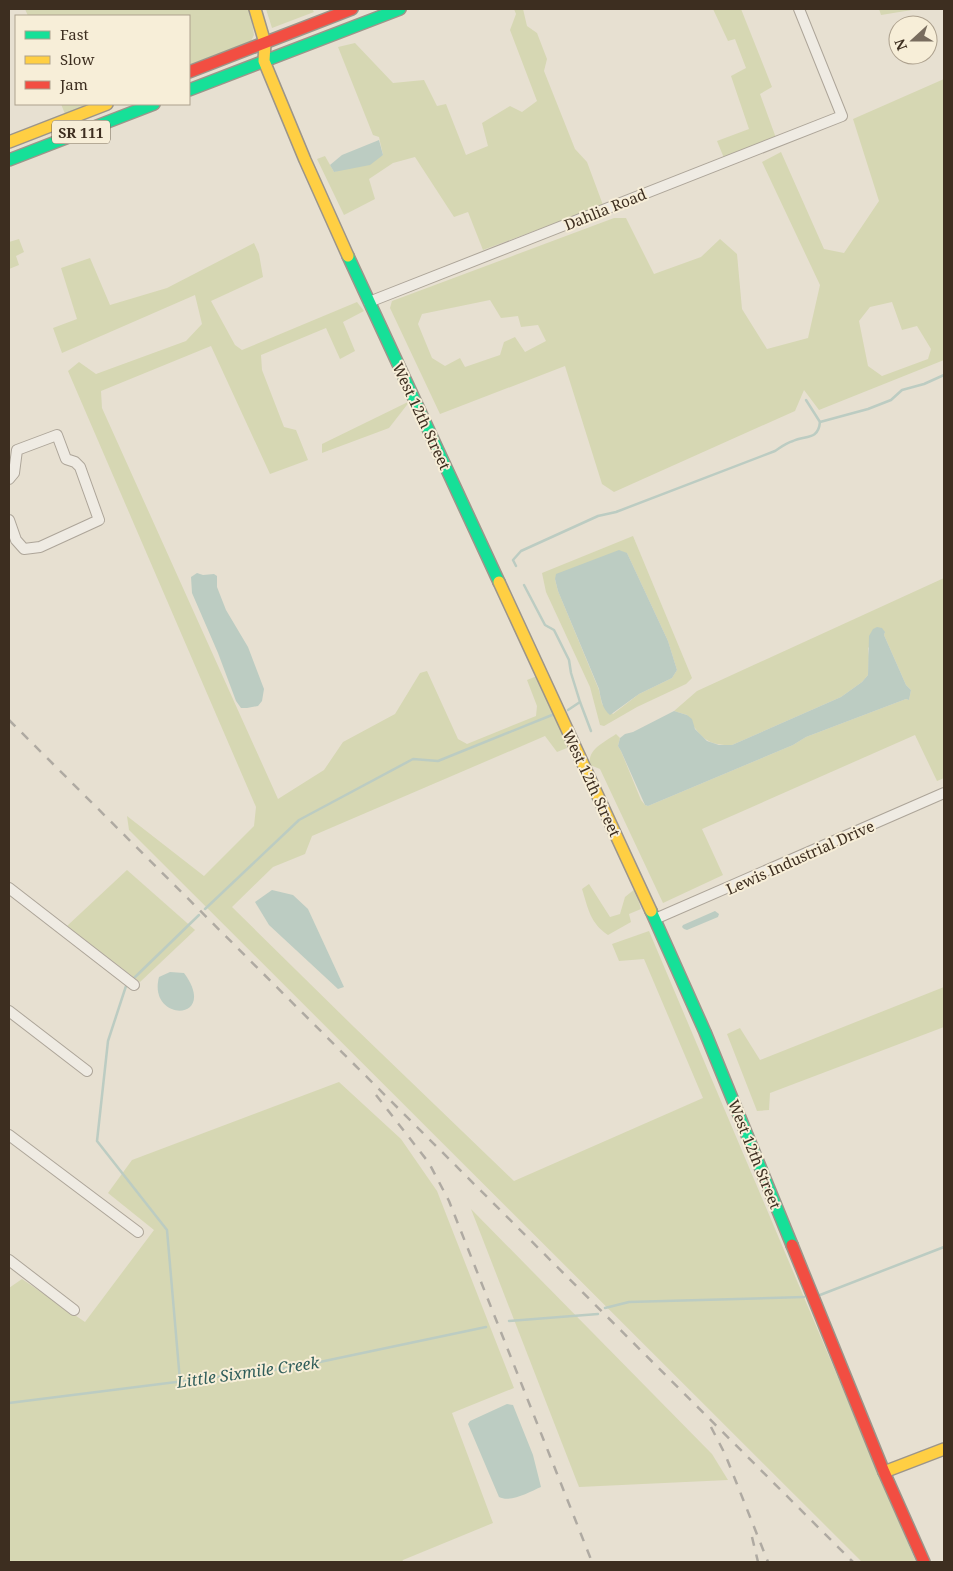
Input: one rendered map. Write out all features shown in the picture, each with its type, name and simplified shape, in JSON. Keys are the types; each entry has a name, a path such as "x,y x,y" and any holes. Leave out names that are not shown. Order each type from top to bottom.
{"street":[{"name":"West 12th Street","path":"255,9 265,43 264,61 305,160 655,919 705,1032 884,1472 924,1562"},
{"path":"190,72 352,9"},
{"path":"190,90 264,61 373,14 400,9"},
{"name":"Dahlia Road","path":"369,302 842,116 799,9"},
{"name":"SR 111","path":"9,142 104,105"},
{"name":"SR 111","path":"9,160 151,105"},
{"path":"70,118 77,134"},
{"path":"9,479 14,473 17,450 57,435 66,459 75,462 80,467 99,520 40,547 24,549 16,540 9,520"},
{"name":"Lewis Industrial Drive","path":"655,919 944,794"},
{"path":"9,888 134,985"},
{"path":"9,1011 87,1071"},
{"path":"9,1135 138,1232"},
{"path":"9,1260 74,1310"},
{"path":"884,1472 944,1449"}],"green space":[{"path":"25,9 250,9 254,35 251,41 190,65 190,15 28,15"},
{"path":"266,9 312,9 314,12 272,28"},
{"path":"514,9 523,9 527,26 537,33 547,59 544,71 575,149 587,162 603,205 483,250 468,212 454,217 415,157 393,163 369,179 375,199 344,215 317,159 325,156 334,172 383,155 379,137 373,135 338,47 355,43 393,83 424,80 437,106 446,104 466,155 488,146 482,123 510,106 522,112 537,101 510,30 516,14"},
{"path":"713,9 741,9 772,87 760,94 776,138 724,158 717,141 749,129 731,76 746,68 735,39 728,41"},
{"path":"879,9 918,9 881,15"},
{"path":"944,79 944,360 819,410 804,390 795,411 614,492 602,484 565,366 440,414 390,308 392,301 614,218 626,218 654,274 701,257 720,239 737,254 742,309 767,349 808,338 820,285 762,162 781,152 824,249 844,253 879,201 853,119","holes":["490,300 501,318 518,316 521,327 538,325 546,341 525,352 515,337 504,342 500,355 465,367 460,358 445,366 432,358 418,324 422,314","892,302 902,330 917,326 931,349 928,359 882,376 868,366 859,321 870,307"]},
{"path":"61,105 88,105 65,114"},
{"path":"19,239 24,252 16,256 19,265 9,269 9,242"},
{"path":"254,243 259,254 263,277 211,301 235,345 242,350 357,302 364,311 343,322 355,351 340,359 326,328 261,355 262,370 284,427 296,430 308,460 270,474 211,346 101,391 102,408 278,799 324,770 343,742 395,714 420,673 427,671 458,739 467,744 536,716 537,706 527,680 537,676 567,748 557,752 545,736 312,836 305,854 273,867 232,907 514,1181 703,1098 644,959 619,961 612,944 649,931 916,1562 862,1562 129,830 127,816 204,876 254,826 256,807 68,371 79,362 96,374 186,341 202,324 195,295 62,353 53,328 77,319 61,268 90,258 110,305 167,288"},
{"path":"410,401 389,428 322,453 322,444"},
{"path":"633,536 692,678 686,684 637,707 604,726 600,725 590,687 546,592 542,573","holes":["627,553 668,641 677,670 672,678 639,694 613,714 602,704 599,690 558,591 555,579"]},
{"path":"944,578 944,778 937,781 915,735 702,829 723,875 663,903 600,769 590,765 591,755 594,750 616,734 620,738 618,746 641,800 648,806 793,745 806,737 906,699 909,700 911,690 906,685 884,635 885,632 868,648 868,675 862,682 841,697 732,745 716,744 704,738 695,729 687,715 674,711 697,691"},
{"path":"127,870 195,930 140,982 67,926"},
{"path":"589,884 610,917 620,914 625,897 635,889 641,909 629,914 631,922 608,935 593,920 588,909 582,889"},
{"path":"944,987 944,1027 770,1093 769,1110 757,1111 727,1034 740,1028 760,1060"},
{"path":"339,1082 401,1139 437,1191 514,1388 452,1413 493,1523 402,1562 9,1562 9,1288 22,1279 85,1322 154,1230 108,1193 132,1160"},
{"path":"471,1209 712,1454 728,1480 579,1487"}],"shaded area":[{"path":"379,140 383,155 370,165 334,172 330,165 342,155"},
{"path":"619,550 627,553 668,641 677,670 672,678 639,694 610,715 607,713 601,700 599,689 558,591 555,579 556,574"},
{"path":"197,573 203,575 214,574 217,576 217,587 226,610 248,647 264,689 262,701 258,706 241,708 236,701 192,593 191,577"},
{"path":"877,627 882,628 885,632 884,635 906,685 911,690 909,700 906,699 806,737 793,745 648,806 645,805 618,746 620,738 625,734 633,732 674,711 687,715 692,719 695,729 707,741 719,745 732,745 841,697 862,682 868,675 869,636 873,629"},
{"path":"272,890 293,895 308,909 344,987 338,989 269,925 255,902"},
{"path":"715,911 719,914 718,917 687,930 682,927 683,925"},
{"path":"170,972 184,973 193,989 194,1001 189,1008 180,1011 171,1009 163,1003 158,992 159,977"},
{"path":"507,1404 513,1405 533,1455 541,1487 509,1499 499,1497 468,1424 470,1421"}],"waterway":[{"path":"516,566 513,560 521,551 598,516 616,512 775,451 790,442 814,435 819,428 820,422 868,409 891,400 902,390 924,384 944,375"},
{"path":"806,400 820,422"},
{"path":"524,585 545,625 554,630 569,660 580,702 568,710"},
{"path":"580,702 591,731"},
{"path":"205,909 299,820 413,759 438,761 552,715"},
{"path":"132,980 199,915"},
{"path":"126,986 108,1041 97,1141 167,1230 180,1381"},
{"path":"820,1295 944,1247"},
{"path":"605,1308 629,1302 804,1297"},
{"path":"509,1321 598,1314"},
{"name":"Little Sixmile Creek","path":"9,1403 296,1367 486,1327"}],"railway":[{"path":"9,720 853,1562"},
{"path":"376,1095 429,1163 449,1201 592,1562"},
{"path":"711,1427 725,1454 768,1562"},
{"path":"752,1537 758,1562"}],"traffic: fast":[{"path":"190,90 400,9"},
{"path":"9,160 151,105"},
{"path":"348,256 499,582"},
{"path":"651,911 705,1032 792,1245"}],"traffic: slow":[{"path":"255,9 265,43 264,61 305,160 348,256"},
{"path":"9,142 104,105"},
{"path":"499,582 651,911"},
{"path":"884,1472 944,1449"}],"traffic: jam":[{"path":"190,72 352,9"},
{"path":"792,1245 884,1472 924,1562"}]}
